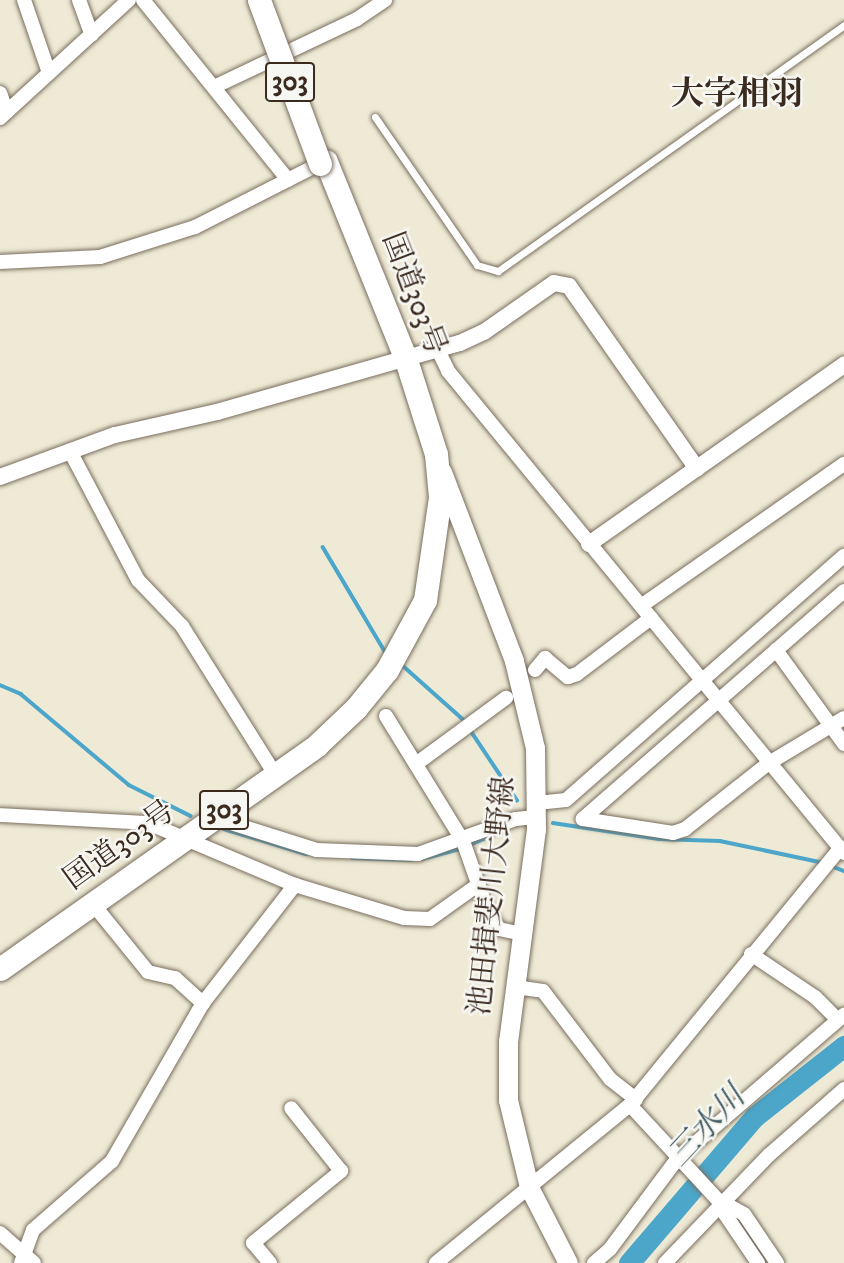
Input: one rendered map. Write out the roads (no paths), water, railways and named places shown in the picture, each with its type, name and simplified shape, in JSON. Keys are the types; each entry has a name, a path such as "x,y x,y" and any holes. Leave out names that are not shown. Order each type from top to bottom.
{"highway":[{"name":"国道303号","path":"0,969 317,745 356,708 387,670 425,600 437,539 440,496 436,454 259,0"},
{"name":"国道303号","path":"267,0 323,162"},
{"name":"国道303号","path":"400,359 425,456 429,497 429,541 414,619"}],"main road":[{"name":"池田揖斐川大野線","path":"436,454 528,710 537,810 515,987 508,1100 529,1187 568,1263"}],"street":[{"path":"24,0 49,73"},
{"path":"79,0 92,35"},
{"path":"4,115 130,0"},
{"path":"143,0 216,86 288,180"},
{"path":"216,86 357,19 385,0"},
{"path":"0,93 4,115"},
{"path":"0,262 100,257 195,227 323,162"},
{"path":"0,477 70,451 400,359 484,332 554,283 569,286 697,469"},
{"path":"436,1263 633,1102 751,954 839,854 769,763 448,370 437,348"},
{"path":"589,544 844,365"},
{"path":"70,451 138,580 183,626 275,774"},
{"path":"641,606 844,464"},
{"path":"218,814 228,822 317,850 418,855 463,841 566,800 844,556"},
{"path":"838,722 769,763 710,812 674,833 583,819 844,591"},
{"path":"535,670 545,658 568,677 577,674 651,618"},
{"path":"776,650 838,722 844,744"},
{"path":"416,764 506,698"},
{"path":"386,716 463,841 499,929 522,934"},
{"path":"0,815 148,823 182,839 281,875 295,885 404,918 430,919 479,884"},
{"path":"27,1261 33,1230 112,1161 203,1003 295,885"},
{"path":"93,904 148,972 175,978 203,1003"},
{"path":"594,1263 610,1249 679,1162 841,1017 751,954"},
{"path":"515,987 543,990 610,1079 633,1102 679,1162 721,1201 744,1214 777,1263"},
{"path":"665,1263 721,1201 844,1089"},
{"path":"270,1263 253,1243 341,1171 291,1108"},
{"path":"721,1201 725,1214 758,1263"},
{"path":"0,1233 27,1261"}],"lane":[{"path":"374,117 477,265 498,271 844,25"}],"waterway":[{"path":"323,547 386,653"},
{"path":"400,663 465,721"},
{"path":"0,685 21,694 129,785 191,816"},
{"path":"469,728 517,800"},
{"path":"553,823 659,839 720,841 824,863"},
{"path":"224,829 306,854"},
{"path":"468,846 497,833"},
{"path":"422,859 461,849"},
{"path":"352,858 411,860"},
{"path":"831,866 844,871"},
{"name":"三水川","path":"629,1263 754,1117 844,1046"}],"district":[{"name":"大字相羽","path":"737,95"}]}
